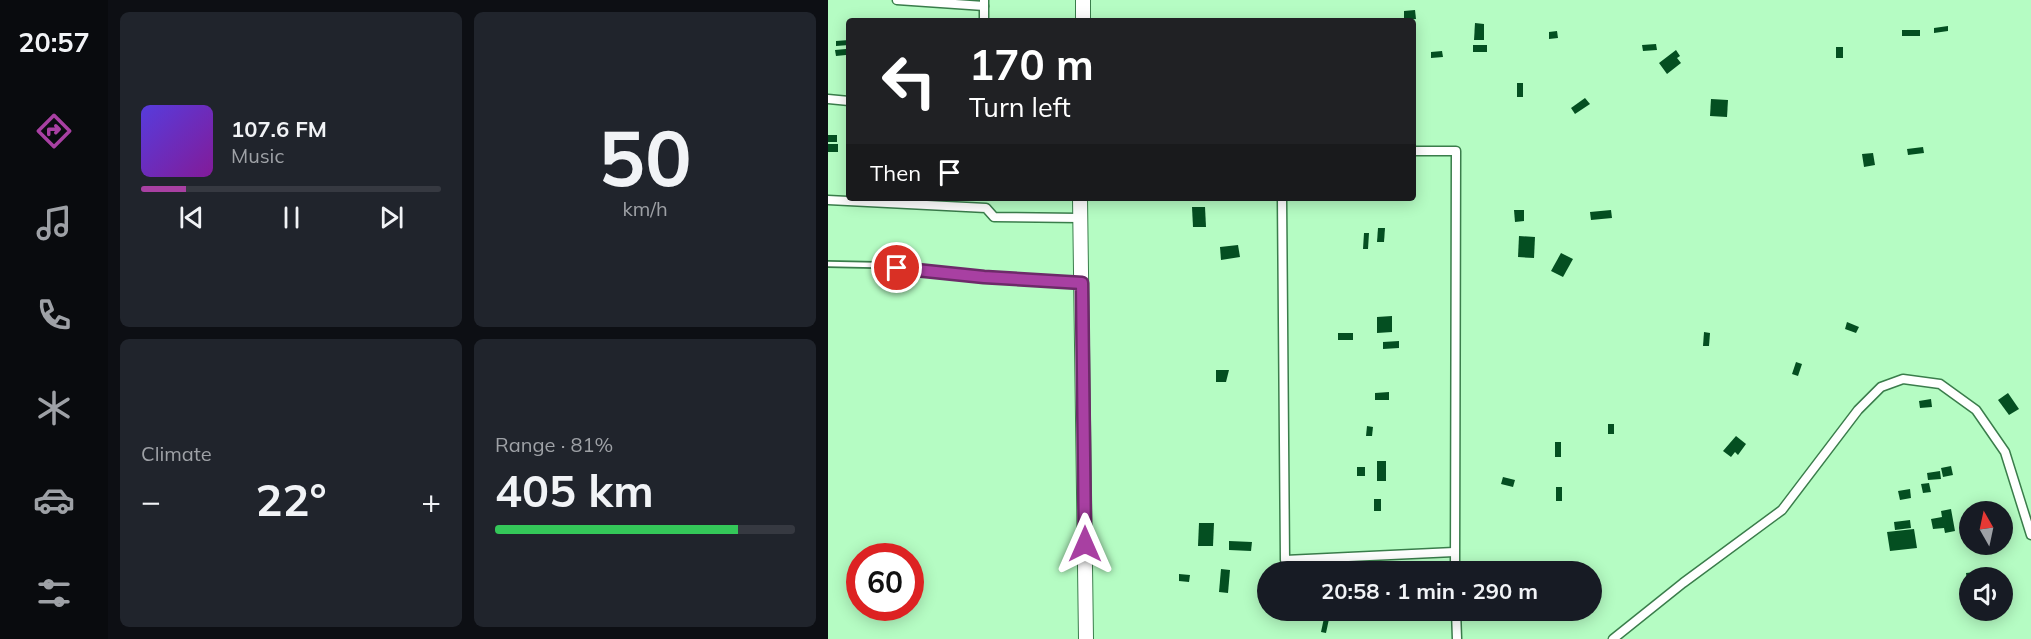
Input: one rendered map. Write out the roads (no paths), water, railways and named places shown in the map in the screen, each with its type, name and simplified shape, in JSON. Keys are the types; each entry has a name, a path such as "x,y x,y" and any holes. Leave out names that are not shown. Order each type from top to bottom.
{"main road":[{"path":"1083,0 1083,18"},
{"path":"1080,201 1086,639"}],"street":[{"path":"897,0 984,3"},
{"path":"828,99 846,101"},
{"path":"1416,152 1456,151 1454,561"},
{"path":"828,200 846,201"},
{"path":"848,201 986,208"},
{"path":"986,201 986,208 994,217 1080,218"},
{"path":"1282,201 1285,560 1454,552"},
{"path":"1613,639 1683,583 1782,510 1858,410 1881,387 1903,379 1940,384 1976,410 2005,452 2031,535"},
{"path":"1456,621 1457,639"}],"lane":[{"path":"828,264 875,265 984,277 1082,283"}]}
